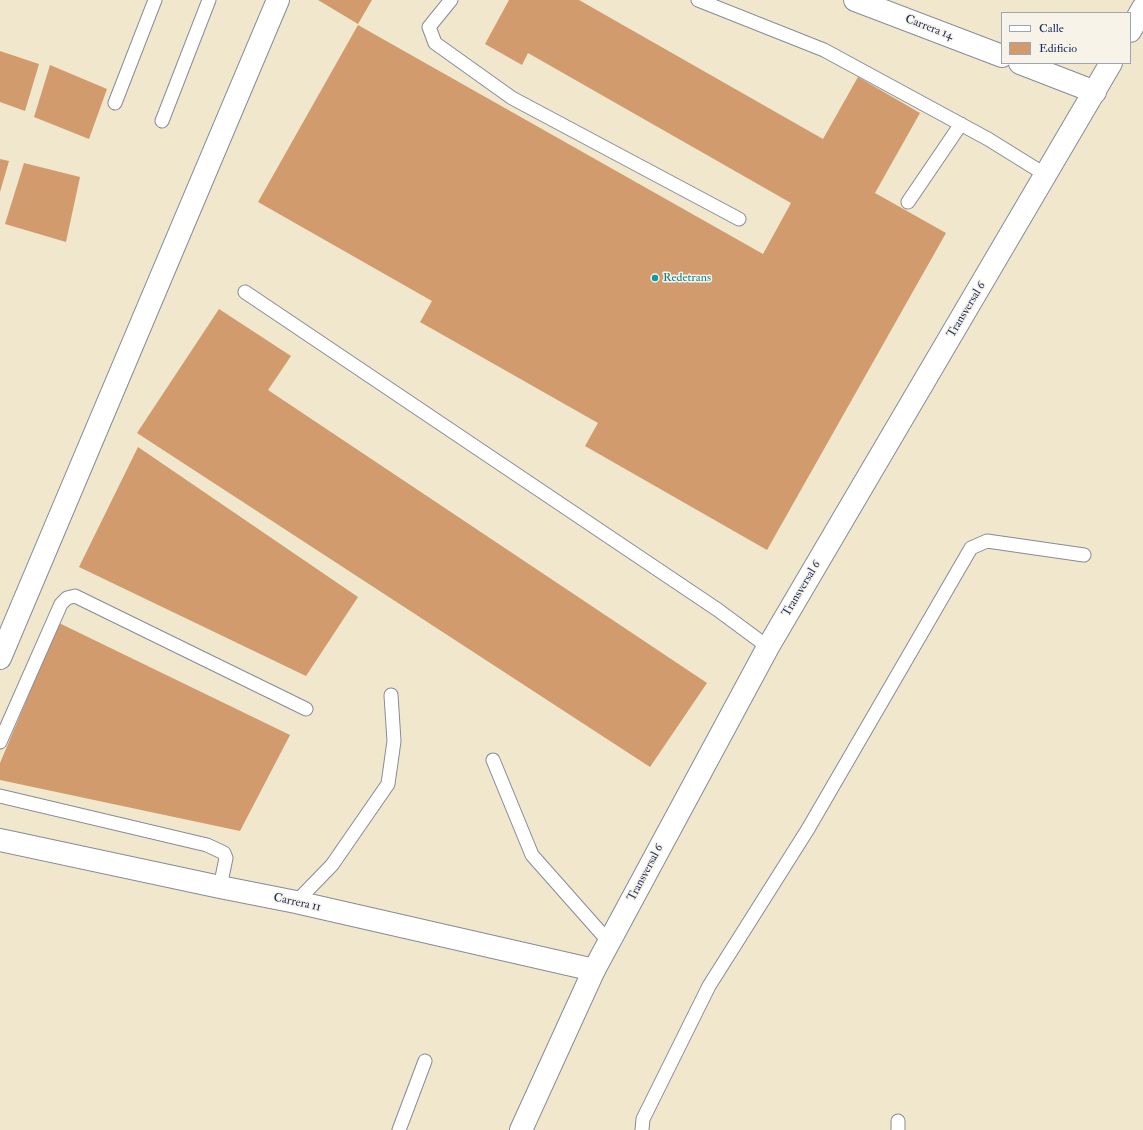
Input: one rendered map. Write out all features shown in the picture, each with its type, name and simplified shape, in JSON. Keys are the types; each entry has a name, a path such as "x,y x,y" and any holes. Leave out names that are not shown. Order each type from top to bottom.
{"street":[{"path":"0,658 278,0"},
{"name":"Carrera 14","path":"856,0 1001,56"},
{"path":"1131,29 1143,8"},
{"path":"1023,64 1095,92"},
{"name":"Transversal 6","path":"521,1130 594,970 768,647 1110,64"},
{"name":"Carrera 11","path":"0,840 220,888 296,902 594,970"}],"lane":[{"path":"115,103 155,0"},
{"path":"162,121 209,0"},
{"path":"451,0 429,27 435,43 512,98 739,218"},
{"path":"698,0 824,50 988,139 1046,176"},
{"path":"908,202 961,124"},
{"path":"245,292 718,610 768,647"},
{"path":"642,1130 643,1119 709,986 808,829 971,548 987,541 1084,555"},
{"path":"0,742 61,604 67,598 75,596 306,709"},
{"path":"296,902 332,865 388,784 394,741 390,695"},
{"path":"492,760 532,855 609,942"},
{"path":"0,796 207,845 224,854 226,858 220,888"},
{"path":"399,1130 425,1061"}],"building":[{"path":"318,0 372,0 358,24"},
{"name":"Redetrans","path":"509,0 579,0 823,139 858,77 920,113 875,193 946,233 767,550 585,446 598,423 420,322 432,301 258,202 358,25 763,254 791,203 528,53 522,65 485,44"},
{"path":"0,51 39,64 25,111 0,102"},
{"path":"50,65 107,89 89,139 34,117"},
{"path":"0,159 9,161 0,192"},
{"path":"24,163 80,177 66,242 5,224"},
{"path":"219,309 291,356 268,390 707,683 650,767 137,433"},
{"path":"138,447 358,597 306,676 79,567"},
{"path":"59,623 290,735 240,831 0,780 0,763"}],"place":[{"name":"Redetrans","path":"655,278"}]}
